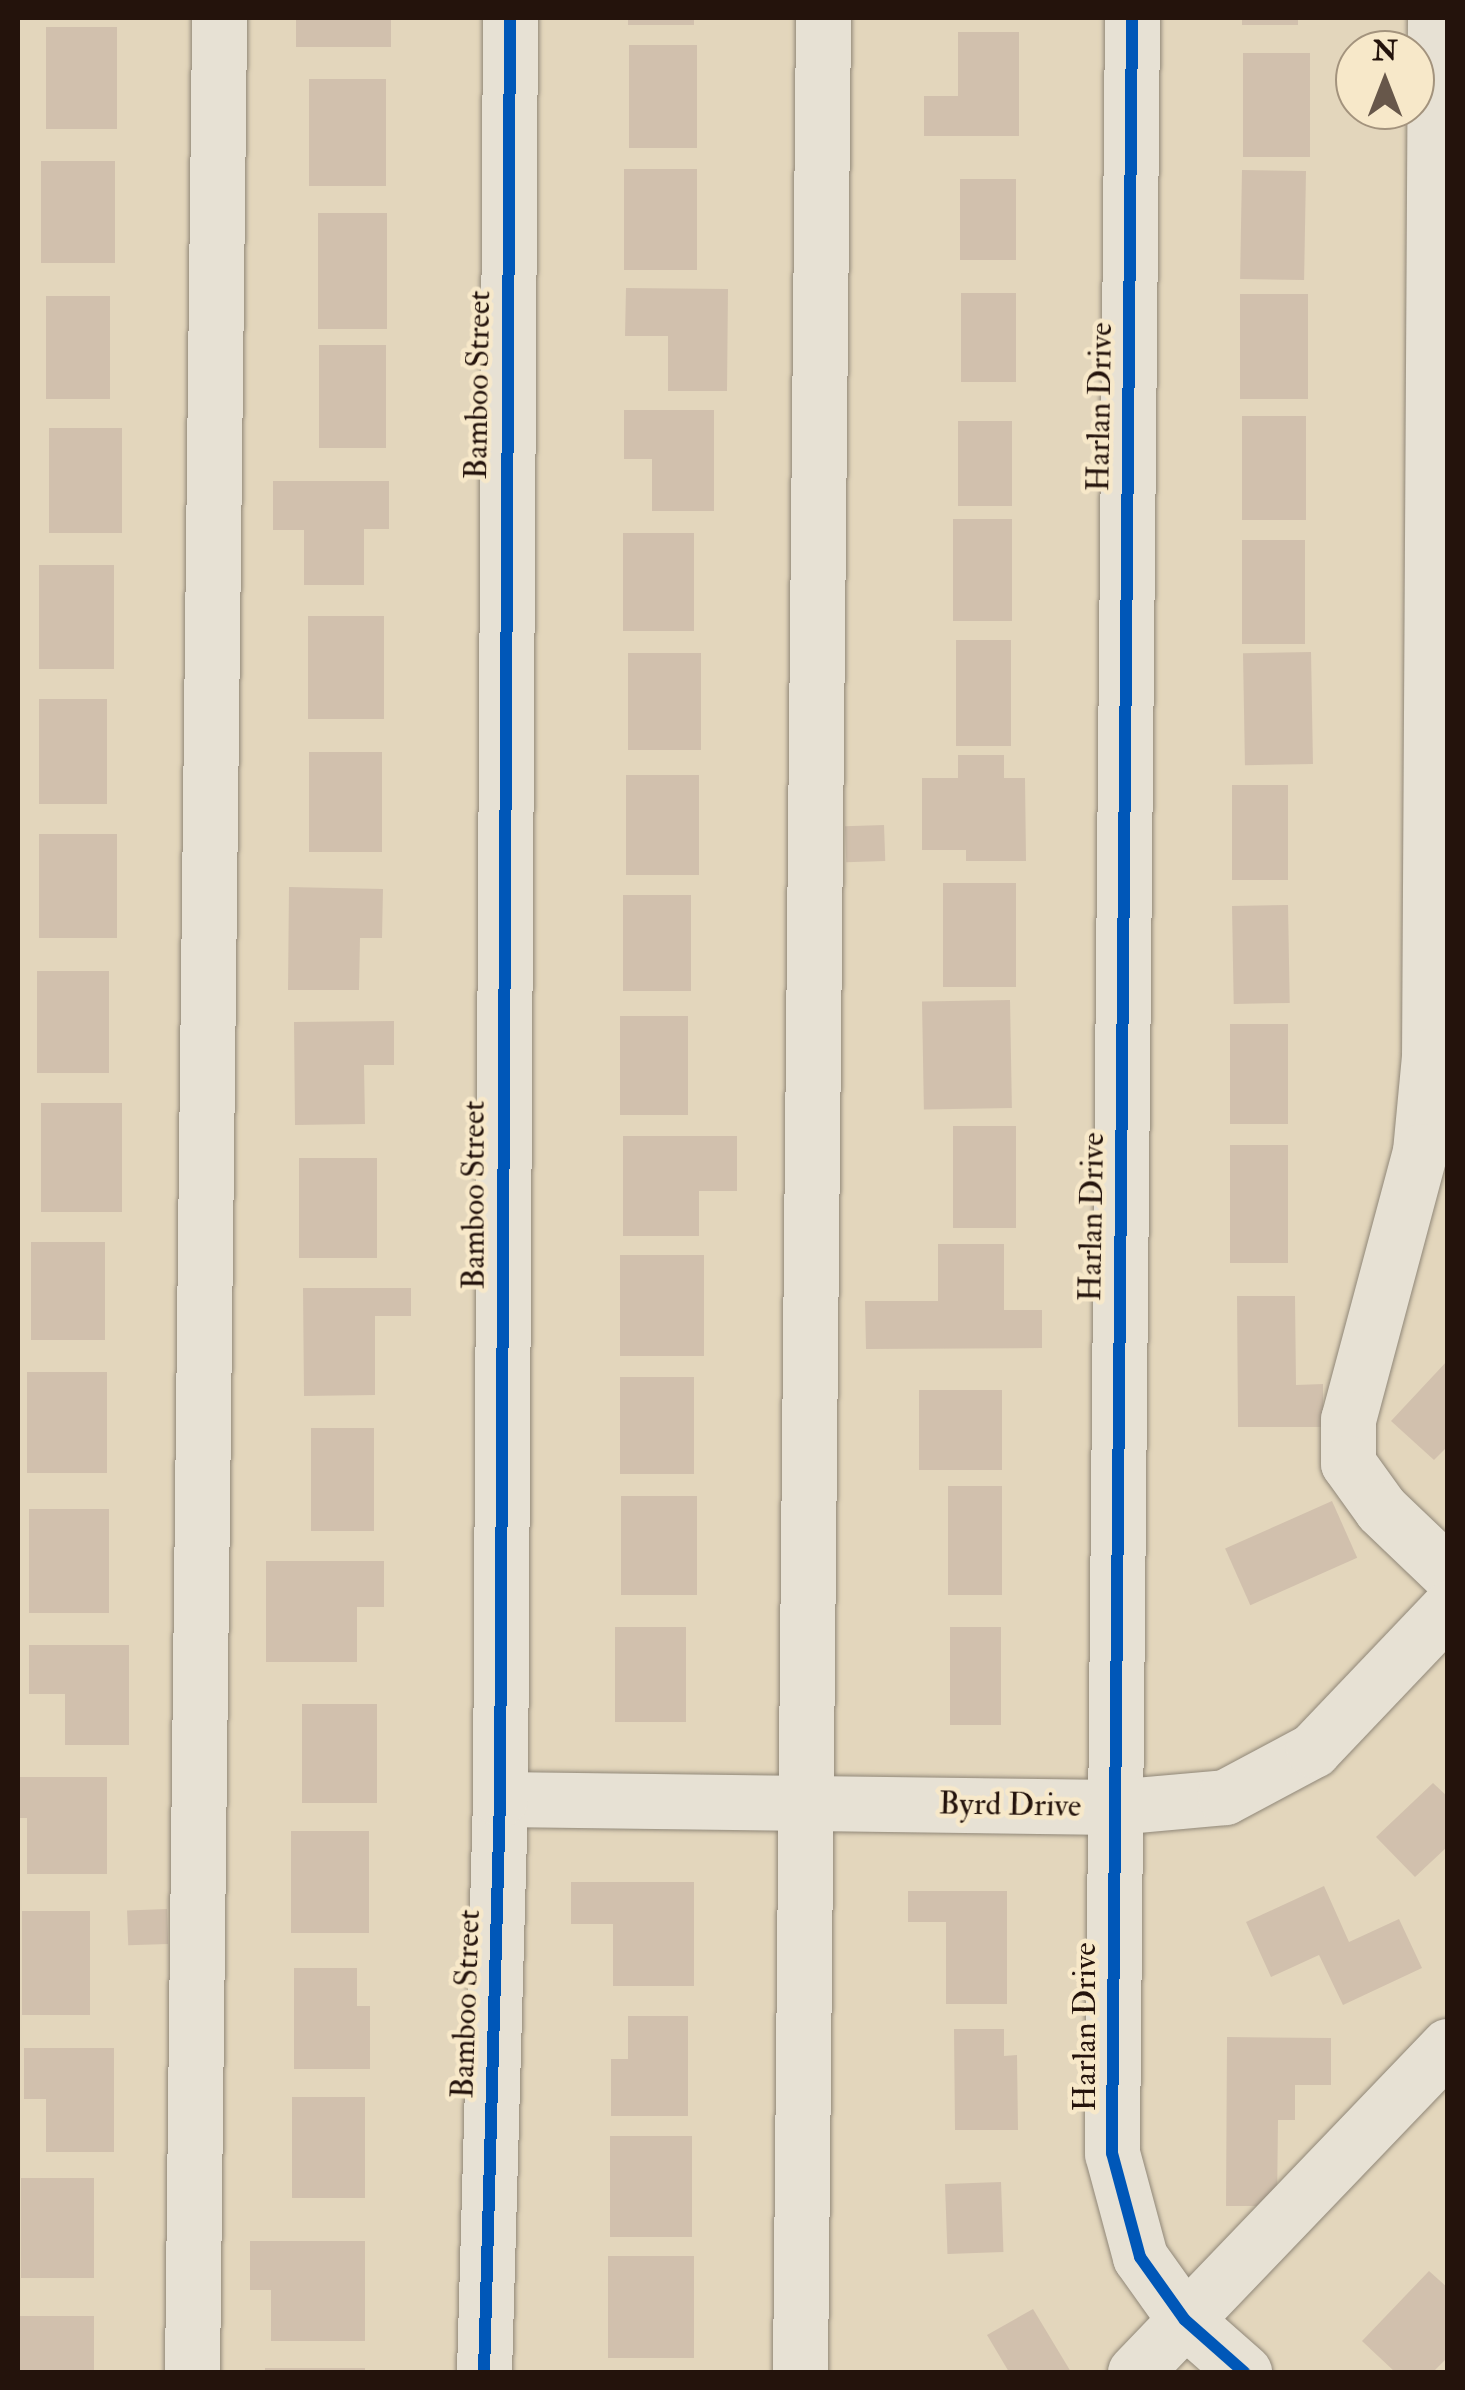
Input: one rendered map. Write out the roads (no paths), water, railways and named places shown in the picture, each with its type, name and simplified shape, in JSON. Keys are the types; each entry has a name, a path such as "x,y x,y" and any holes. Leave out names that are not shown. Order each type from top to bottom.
{"street":[{"path":"192,2372 219,18"},
{"name":"Bamboo Street","path":"484,2372 500,1799 510,18"},
{"path":"800,2372 822,18"},
{"name":"Harlan Drive","path":"1132,18 1112,2153 1140,2257 1185,2320 1244,2372"},
{"path":"1435,18 1429,1056 1420,1152 1348,1419 1348,1463 1381,1510 1448,1573"},
{"name":"Byrd Drive","path":"500,1799 1114,1807 1225,1797 1313,1750 1448,1608"},
{"path":"1135,2372 1448,2046"}]}
